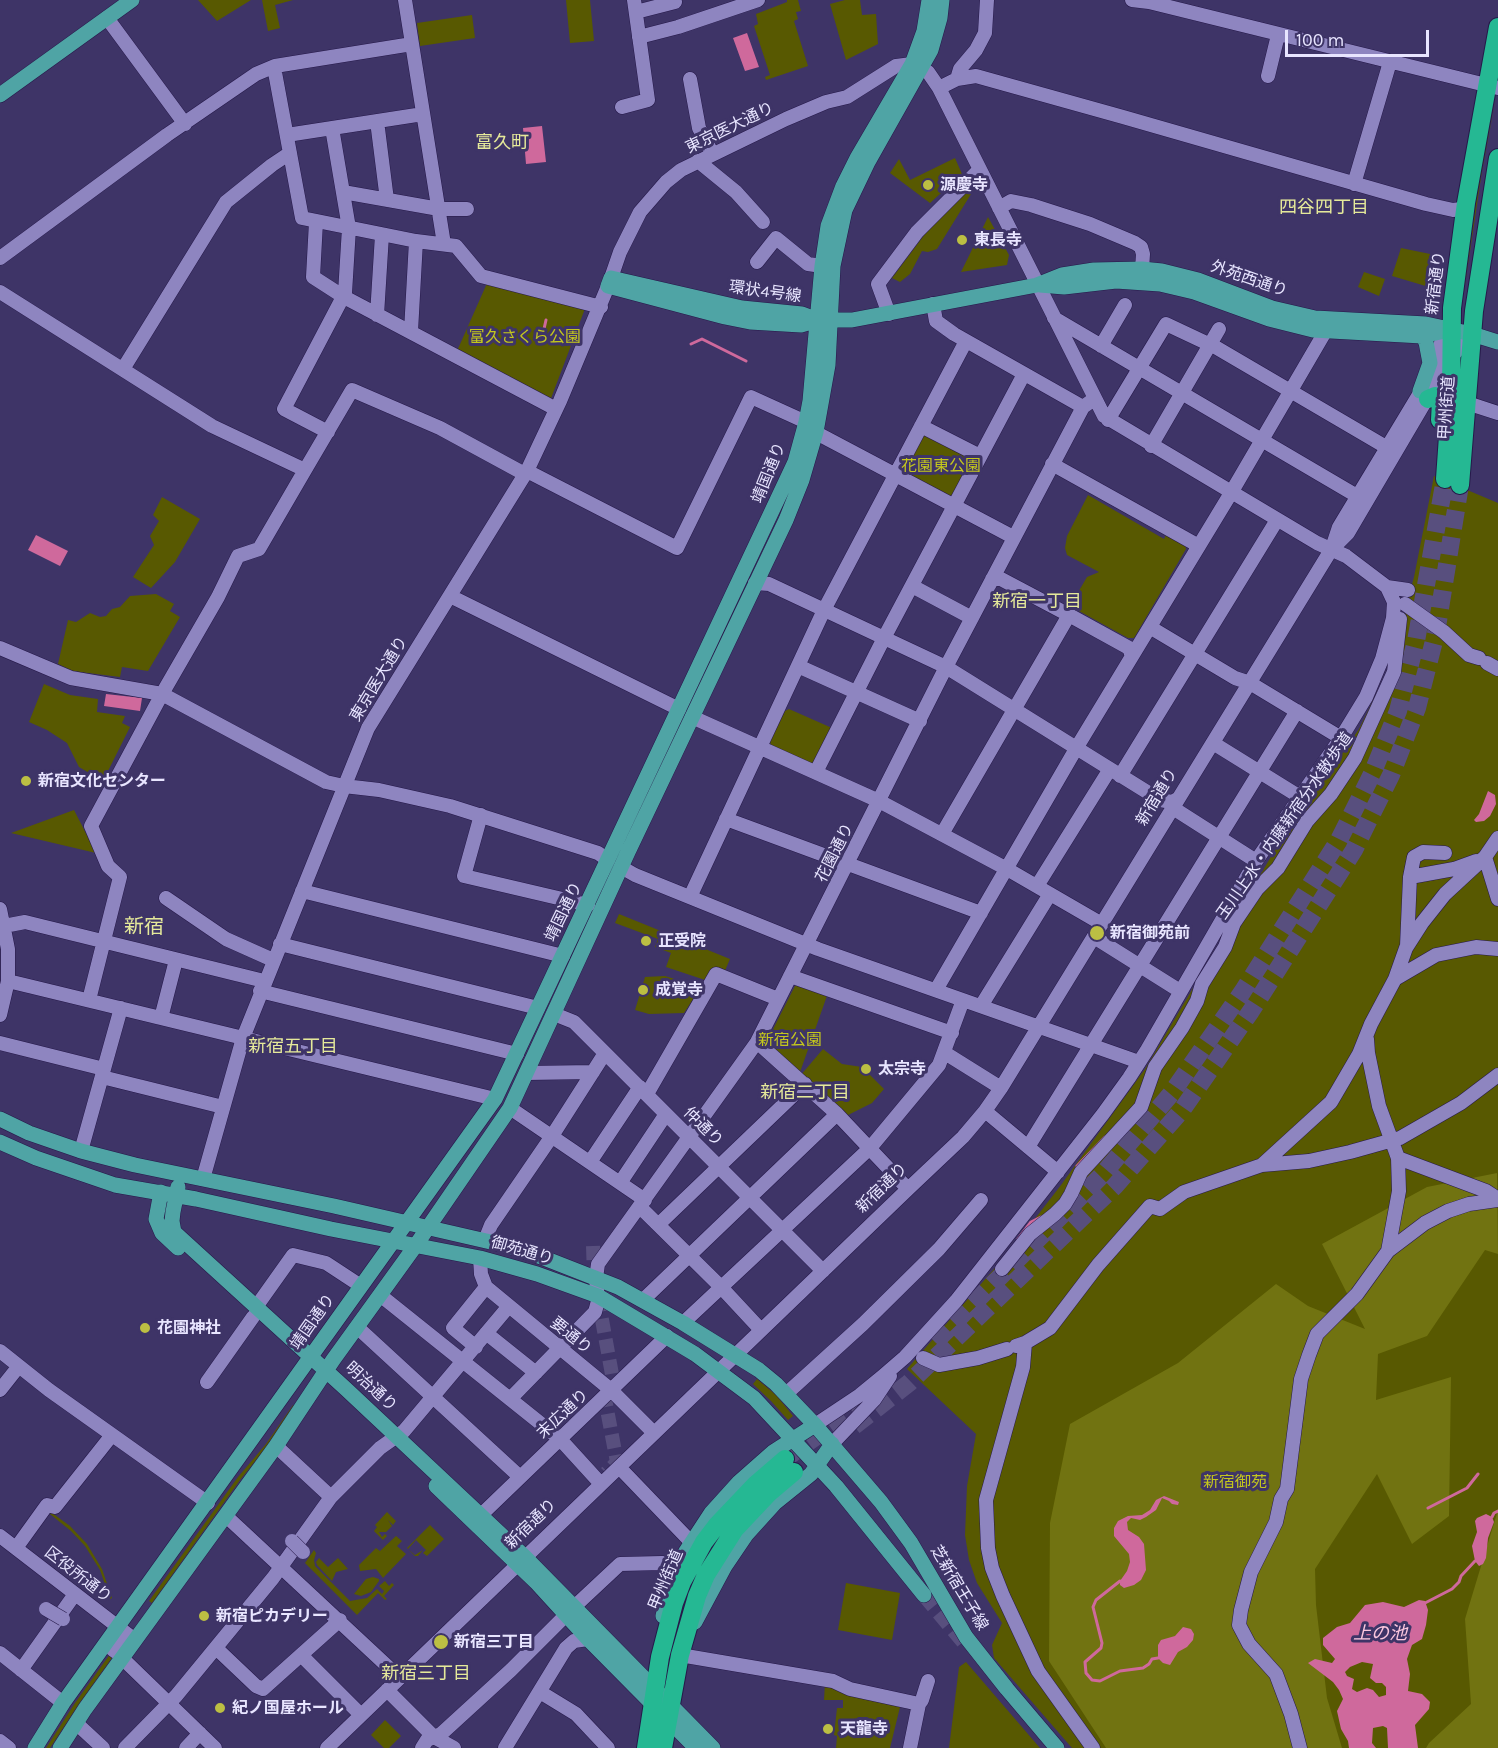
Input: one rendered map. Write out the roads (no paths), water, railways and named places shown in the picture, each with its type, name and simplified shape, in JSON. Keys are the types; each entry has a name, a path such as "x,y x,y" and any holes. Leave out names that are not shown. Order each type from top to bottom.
{"highway":[{"name":"新宿通り","path":"1451,329 1467,203 1493,87 1498,27"},
{"path":"1493,206 1498,158"},
{"name":"甲州街道","path":"1453,482 1467,403 1472,334 1493,206"},
{"name":"甲州街道","path":"1451,329 1453,482"},
{"path":"1424,395 1435,396 1441,401 1439,433 1453,482"},
{"name":"甲州街道","path":"645,1748 660,1657 678,1593 692,1562 704,1542 735,1504 789,1465 735,1529 714,1559 697,1596 680,1655 663,1748"}],"main road":[{"path":"0,82 114,0"},
{"path":"0,95 132,0"},
{"name":"靖国通り","path":"60,1748 118,1654 135,1640 226,1516 510,1108 554,1014 615,863 748,582 809,427 813,378 845,210 917,66 929,0"},
{"name":"靖国通り","path":"824,320 822,266 828,226 843,186 936,34 942,0"},
{"name":"外苑西通り","path":"824,320 862,319 889,314 1037,285 1062,275 1142,269 1162,271 1198,280 1272,308 1315,318 1415,323 1451,329 1498,342"},
{"name":"外苑西通り","path":"1037,285 1064,287 1116,281 1160,284 1194,292 1269,319 1325,332 1422,336 1451,329"},
{"name":"環状4号線","path":"609,282 725,317 750,322 801,326 824,320"},
{"path":"1422,336 1426,342 1430,363 1424,395"},
{"name":"靖国通り","path":"35,1748 63,1703 119,1628 495,1099 588,905 615,863"},
{"path":"538,1008 554,1014"},
{"path":"0,1119 30,1133 81,1151 180,1175"},
{"path":"0,1142 36,1158 115,1185 161,1192"},
{"name":"御苑通り","path":"180,1175 485,1240 544,1258 596,1278 643,1300 759,1370 832,1444"},
{"name":"明治通り","path":"180,1175 172,1221 174,1232 255,1312 521,1560"},
{"path":"258,1213 262,1191"},
{"name":"御苑通り","path":"161,1192 480,1258 537,1274 598,1296 667,1336 754,1398 816,1466"},
{"name":"明治通り","path":"161,1192 156,1219 162,1233 255,1312"},
{"path":"660,1657 663,1614 669,1588 677,1565 691,1542 711,1513 739,1482 773,1452 815,1425"},
{"name":"明治通り","path":"393,1439 481,1515 521,1560 654,1696 713,1748"},
{"path":"680,1655 725,1566 740,1543 760,1519 807,1478 832,1444"},
{"name":"芝新宿王子線","path":"832,1444 881,1502 911,1543 966,1637 1057,1748"},
{"name":"芝新宿王子線","path":"816,1466 841,1492 924,1594"},
{"name":"明治通り","path":"570,1611 588,1639 654,1696"},
{"name":"明治通り","path":"670,1711 696,1748"}],"street":[{"path":"405,0 444,244"},
{"path":"639,37 678,27 758,0"},
{"path":"957,79 960,69 976,50 985,33 987,0"},
{"path":"1132,0 1149,2 1493,87"},
{"path":"622,107 648,100 635,6 675,2"},
{"path":"106,18 185,124"},
{"path":"1268,76 1278,34"},
{"path":"0,258 256,74 274,67 412,44"},
{"path":"1354,184 1389,62"},
{"path":"917,66 932,76 939,88 1054,318 1089,403"},
{"name":"東京医大通り","path":"203,1179 243,1038 262,986 372,720 527,471 601,307 620,252 640,212 666,182 681,170 712,153 826,102 847,97 892,69 917,66"},
{"path":"274,67 302,218 382,235 456,246 481,276 601,307"},
{"path":"939,88 957,79 976,76 1453,210 1461,209 1467,203"},
{"path":"690,79 699,128 712,153"},
{"path":"287,135 423,114"},
{"path":"376,122 387,200"},
{"path":"328,432 284,409 344,297 349,228 332,128"},
{"path":"123,369 226,202 272,165 291,153"},
{"path":"698,161 736,192 763,222"},
{"path":"889,314 878,284 917,232 979,170"},
{"path":"343,192 439,209 467,209"},
{"path":"999,208 1011,201 1031,205 1090,224 1126,239 1141,248 1142,269"},
{"path":"316,222 313,277 377,315 556,409"},
{"path":"377,315 382,235"},
{"path":"757,262 776,238 808,264 822,266"},
{"path":"411,331 416,241"},
{"path":"0,292 212,426 305,471"},
{"path":"832,1444 864,1401 957,1301 1103,1114 1139,1062 1256,861 1341,738 1366,697 1376,675 1394,618 1394,602 1389,590 1346,556 1317,543 1151,446 1108,420 1089,403 1024,374 966,341 936,321 933,304"},
{"path":"1101,346 1125,305"},
{"path":"1054,318 1357,496"},
{"path":"1108,420 1166,324 1210,345 1386,447"},
{"path":"1151,446 1219,329"},
{"name":"新宿通り","path":"1331,550 1348,533 1424,395 1437,362 1443,338 1451,329"},
{"path":"936,990 1077,747 1231,493 1325,332"},
{"name":"新宿通り","path":"327,1748 909,1190 963,1137 985,1111 1331,550 1339,527 1386,447 1452,356 1472,334"},
{"path":"690,897 824,610 966,341"},
{"path":"816,772 1024,374"},
{"path":"89,1000 120,878 108,866 90,826 218,597 238,555 260,549 352,390 440,428 521,472 527,471 677,548 751,397 1013,537"},
{"name":"花園通り","path":"598,1296 596,1278 598,1264 690,1138 756,1042 1013,537 1052,464 1089,403"},
{"path":"1467,403 1498,413"},
{"path":"921,426 980,456"},
{"path":"1052,464 1199,546"},
{"path":"1036,886 1195,654 1277,520"},
{"path":"992,579 1001,579 1069,615 1129,648 1132,656"},
{"path":"748,582 769,584 946,667 1164,802 1176,803 1219,837 1256,861"},
{"path":"912,586 972,618"},
{"path":"450,596 686,713 879,801 1007,868 1102,924"},
{"path":"1405,604 1444,632 1469,655 1488,663"},
{"path":"942,834 1069,615"},
{"name":"玉川上水・内藤新宿分水散歩道","path":"1002,1269 1030,1234 1065,1203 1081,1172 1141,1107 1155,1067 1182,1028 1197,1001 1202,984 1225,947 1234,923 1257,889 1278,868 1307,821 1331,794 1355,758 1394,672 1400,619"},
{"path":"1152,623 1153,629 1235,678 1250,683 1341,738"},
{"path":"0,648 71,678 162,694 326,782 379,790 450,806 597,853 635,875 807,945 1139,1062"},
{"path":"798,666 920,721"},
{"path":"1028,1147 1297,711"},
{"path":"1213,743 1300,797"},
{"path":"481,815 464,876 588,905"},
{"path":"726,819 981,913"},
{"path":"1498,838 1492,856 1498,900"},
{"path":"1406,948 1410,877 1414,857 1423,852 1445,853"},
{"path":"1410,877 1454,869 1492,856"},
{"path":"1262,1165 1331,1102 1349,1073 1395,979 1406,948 1422,923 1445,894 1492,856"},
{"path":"302,891 563,956"},
{"path":"981,1006 1050,894"},
{"path":"166,898 226,939 273,960"},
{"path":"0,909 8,949 8,981 0,1015"},
{"path":"4,926 25,922 176,960 262,986 517,1054"},
{"path":"1094,937 1180,991"},
{"path":"280,944 538,1008"},
{"path":"1395,979 1436,955 1476,946 1498,949"},
{"path":"160,1018 176,960"},
{"path":"590,1162 643,1090 716,974 778,999"},
{"path":"790,976 952,1033"},
{"path":"8,981 495,1099"},
{"path":"683,1323 870,1148 939,1065 963,1000"},
{"path":"81,1151 121,1008"},
{"name":"仲通り","path":"554,1014 574,1022 823,1271"},
{"path":"1367,1035 1368,1053 1379,1106 1398,1158 1398,1191 1388,1251"},
{"path":"756,1042 837,1114 909,1190"},
{"path":"0,1043 223,1107"},
{"path":"485,1240 491,1225 605,1053"},
{"path":"945,1053 1001,1088"},
{"path":"526,1073 593,1072"},
{"path":"923,1358 939,1365 978,1358 1016,1346 1050,1328 1098,1265 1150,1206 1160,1209 1184,1192 1262,1165 1309,1161 1400,1138 1461,1103 1498,1075"},
{"path":"659,1224 805,1084"},
{"path":"510,1108 620,1183 642,1203 659,1224 761,1330"},
{"path":"985,1111 1058,1172"},
{"path":"620,1183 666,1114"},
{"path":"643,1300 837,1114"},
{"path":"1398,1158 1486,1191 1498,1200"},
{"path":"786,1395 939,1249 981,1200"},
{"path":"1300,1748 1291,1714 1276,1674 1249,1644 1239,1625 1251,1572 1276,1522 1281,1499 1287,1489 1301,1379 1317,1334 1357,1294 1388,1251 1425,1223 1468,1204 1498,1200"},
{"path":"207,1382 294,1255 326,1263 361,1286"},
{"path":"476,1347 453,1328 486,1287 480,1258"},
{"name":"要通り","path":"486,1287 612,1390 654,1433"},
{"path":"380,1295 560,1439 601,1484"},
{"path":"510,1399 595,1312 598,1307 598,1296"},
{"path":"125,1748 169,1704 216,1648 282,1567 331,1497 380,1448 404,1431 509,1306"},
{"path":"357,1328 520,1477"},
{"path":"486,1334 536,1373"},
{"name":"末広通り","path":"481,1515 667,1336"},
{"path":"1016,1346 1025,1358 986,1500 986,1528 992,1568 1038,1671 1093,1748"},
{"path":"0,1351 208,1503"},
{"path":"0,1390 19,1366"},
{"path":"815,1425 864,1401"},
{"path":"16,1548 112,1434"},
{"path":"276,1446 331,1497"},
{"path":"619,1467 691,1542"},
{"path":"226,1516 400,1678"},
{"name":"区役所通り","path":"0,1536 135,1640"},
{"path":"292,1541 308,1557"},
{"path":"422,1748 427,1740 441,1734 494,1686 620,1564 677,1565"},
{"path":"21,1670 75,1594"},
{"path":"46,1609 63,1620"},
{"path":"216,1648 256,1686 263,1689 340,1620"},
{"path":"505,1748 566,1648 574,1641 588,1639"},
{"path":"0,1653 63,1703"},
{"path":"118,1654 215,1748"},
{"path":"680,1655 833,1682 850,1689 918,1704"},
{"path":"302,1656 361,1715"},
{"path":"910,1748 918,1704 922,1700 928,1681"},
{"path":"387,1690 434,1737 454,1748"},
{"path":"540,1692 560,1702 576,1714 608,1748"},
{"path":"76,1723 103,1748"},
{"path":"186,1748 200,1733"},
{"path":"0,1741 9,1748"}],"water":[{"path":"747,33 759,67 745,71 733,38"},
{"path":"542,126 546,162 526,164 523,128"},
{"path":"36,535 68,551 60,566 28,550"},
{"path":"106,694 142,698 140,711 104,706"},
{"path":"1488,791 1495,795 1496,804 1490,816 1484,821 1476,822 1474,820 1479,814"},
{"path":"1164,1496 1179,1502 1178,1505 1162,1498 1156,1510 1146,1517 1140,1520 1131,1518 1127,1522 1128,1530 1139,1537 1144,1544 1146,1570 1141,1580 1124,1588 1120,1585 1120,1581 1130,1562 1129,1554 1114,1536 1114,1528 1118,1521 1128,1516 1142,1515 1150,1510 1156,1500"},
{"path":"1486,1514 1492,1517 1494,1522 1488,1538 1486,1558 1479,1566 1475,1561 1472,1546 1477,1532 1475,1521"},
{"name":"上の池","path":"1419,1600 1425,1601 1428,1610 1422,1639 1412,1645 1407,1659 1410,1674 1408,1691 1422,1694 1430,1702 1429,1709 1415,1725 1418,1748 1388,1748 1387,1728 1383,1726 1373,1728 1372,1743 1376,1748 1349,1748 1337,1711 1343,1699 1339,1690 1333,1682 1308,1663 1315,1659 1332,1663 1335,1659 1323,1645 1323,1638 1337,1627 1350,1623 1365,1605 1383,1602 1404,1607","holes":["1362,1662 1373,1664 1370,1678 1386,1687 1386,1695 1379,1697 1373,1690 1367,1688 1357,1692 1352,1689 1354,1679 1347,1676 1345,1672"]},
{"path":"1183,1627 1191,1629 1194,1634 1193,1640 1178,1652 1170,1665 1163,1663 1158,1658 1158,1645 1161,1640 1175,1636"}],"waterway":[{"path":"544,329 546,320"},
{"path":"691,344 702,339 746,361"},
{"path":"1077,1166 1105,1137"},
{"path":"1018,1239 1031,1222 1041,1217"},
{"path":"1428,1508 1467,1488 1478,1474"},
{"path":"1492,1517 1498,1511"},
{"path":"1425,1603 1452,1589 1475,1561"},
{"path":"1120,1581 1096,1600 1093,1607 1102,1643 1101,1648 1085,1662 1086,1673 1092,1680 1100,1681 1120,1671 1143,1668 1152,1659 1158,1658"}],"tunnel":[{"path":"935,1342 1102,1175 1171,1094 1243,991 1339,840 1372,774 1398,711 1416,641 1445,479"},
{"path":"854,1426 909,1383 1115,1186 1182,1110 1251,1011 1354,850 1391,775 1417,708 1436,633 1460,485"},
{"path":"593,1246 594,1276"},
{"path":"598,1298 616,1396 605,1399 617,1462 606,1473"},
{"path":"786,1458 881,1390"},
{"path":"924,1595 966,1645"}],"place":[{"name":"源慶寺","path":"928,185"},
{"name":"東長寺","path":"962,240"},
{"name":"新宿文化センター","path":"26,781"},
{"name":"新宿御苑前","path":"1097,933"},
{"name":"正受院","path":"646,941"},
{"name":"成覚寺","path":"643,990"},
{"name":"太宗寺","path":"866,1069"},
{"name":"花園神社","path":"145,1328"},
{"name":"新宿ピカデリー","path":"204,1616"},
{"name":"新宿三丁目","path":"441,1642"},
{"name":"紀ノ国屋ホール","path":"220,1708"},
{"name":"天龍寺","path":"828,1729"}],"district":[{"name":"富久町","path":"502,143"},
{"name":"四谷四丁目","path":"1324,208"},
{"name":"新宿一丁目","path":"1037,602"},
{"name":"新宿","path":"144,927"},
{"name":"新宿五丁目","path":"293,1047"},
{"name":"新宿二丁目","path":"805,1093"},
{"name":"新宿三丁目","path":"426,1674"}],"park label":[{"name":"富久さくら公園","path":"525,337"},
{"name":"花園東公園","path":"941,466"},
{"name":"新宿公園","path":"790,1040"},
{"name":"新宿御苑","path":"1235,1482"}]}
